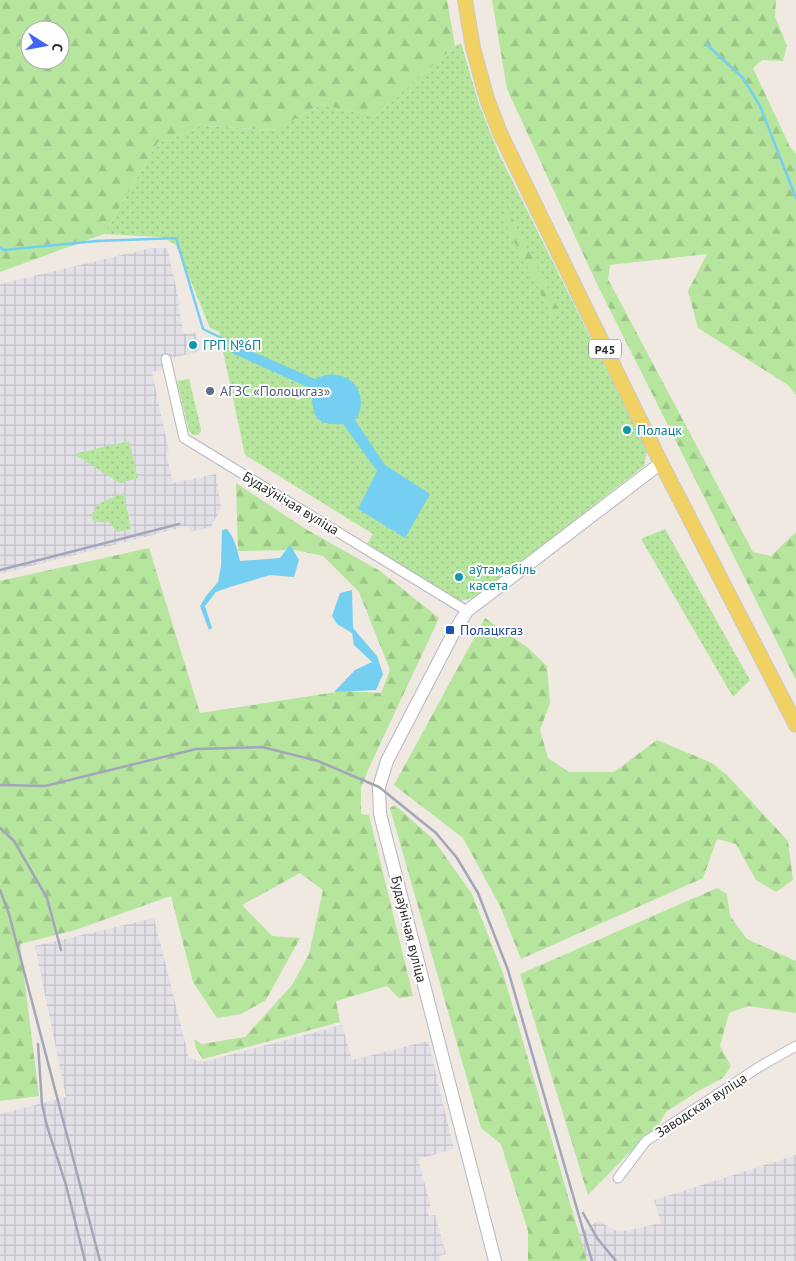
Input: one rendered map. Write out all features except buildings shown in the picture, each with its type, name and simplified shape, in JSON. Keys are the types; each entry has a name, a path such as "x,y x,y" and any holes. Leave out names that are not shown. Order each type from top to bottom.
{"main road":[{"name":"Р45","path":"465,0 473,48 487,100 500,133 661,463 796,725"}],"street":[{"name":"Будаўнічая вуліца","path":"166,359 184,438 467,611"},
{"name":"Будаўнічая вуліца","path":"495,1261 380,814 379,787 387,761 454,632 467,611 661,463"},
{"name":"Заводская вуліца","path":"618,1178 646,1141 759,1066 796,1046"}],"shaded area":[{"path":"151,248 167,248 180,304 178,305 184,334 195,332 200,351 161,361 163,369 152,372 169,452 166,453 173,483 216,474 221,508 211,527 191,532 188,526 0,574 0,284"},
{"path":"154,918 189,1058 203,1062 342,1025 352,1060 428,1041 454,1149 418,1159 431,1207 427,1208 429,1216 435,1215 446,1254 439,1256 440,1261 0,1261 0,1114 66,1097 35,946"},
{"path":"796,1155 796,1261 552,1261 571,1239 598,1221 619,1232 661,1223 654,1200"}],"green space":[{"path":"0,0 447,0 455,46 375,116 321,105 274,130 206,126 158,142 104,234 0,272"},
{"path":"492,0 776,0 775,16 787,46 783,61 762,60 753,68 790,147 796,154 796,395 788,385 698,328 688,291 707,254 610,265 608,279 753,552 771,556 796,532 796,680 597,284 507,89"},
{"path":"461,43 479,104 499,154 647,451 644,466 475,598 459,601 367,544 373,534 245,455 219,332 210,328 176,245 162,237 104,234 158,142 206,126 274,130 321,105 375,116 455,46"},
{"path":"506,206 562,316 552,316 506,225"},
{"path":"189,379 201,429 198,435 193,435 189,431 177,381"},
{"path":"129,441 138,478 120,483 74,454"},
{"path":"236,483 304,528 380,571 439,618 361,788 361,814 369,815 413,996 399,998 387,986 336,1001 340,1022 203,1059 196,1049 194,1039 202,1044 245,1037 292,985 309,954 323,890 300,873 242,905 272,936 300,938 266,1000 241,1014 217,1018 193,982 171,896 75,930 20,944 39,1096 0,1101 0,581 149,548 200,713 343,691 381,693 390,670 359,592 323,556 295,550 238,551"},
{"path":"124,493 131,529 117,532 109,522 95,522 92,519 98,505"},
{"path":"665,529 750,680 733,697 641,539"},
{"path":"485,618 527,647 547,666 550,703 540,730 548,758 569,772 614,772 657,740 712,763 727,775 788,841 793,880 776,892 756,880 736,844 717,839 703,878 521,959 500,906 463,838 394,785"},
{"path":"395,805 433,839 472,894 503,973 587,1261 528,1261 528,1231 501,1144 481,1128 390,808"},
{"path":"717,888 727,894 730,916 747,939 796,961 796,1013 748,1006 729,1013 720,1046 731,1066 723,1078 666,1112 656,1129 628,1154 588,1195 520,974"}],"water":[{"path":"235,344 315,379 334,374 345,377 356,386 361,399 361,406 355,420 385,465 430,494 405,538 358,509 377,471 343,424 320,421 314,412 312,389 232,353"},
{"path":"227,529 234,540 240,561 280,558 290,545 299,560 294,577 270,575 216,592 205,606 212,628 209,630 200,606 218,582 221,566 222,530"},
{"path":"352,590 353,628 377,656 383,674 376,690 334,692 355,670 372,662 354,645 352,633 337,624 332,616 340,593"}],"waterway":[{"path":"706,44 743,78 760,106 796,198"},
{"path":"0,247 4,250 97,241 176,238 203,329 238,346"}],"railway":[{"path":"0,570 179,524"},
{"path":"0,785 45,786 196,749 262,747 318,761 379,787 436,833 457,858 478,893 508,970 592,1261"},
{"path":"0,828 14,841 47,898 61,950"},
{"path":"0,890 9,914 100,1261"},
{"path":"38,1044 42,1104 66,1185 85,1261"},
{"path":"583,1213 597,1238 616,1261"}],"place":[{"name":"ГРП №6П","path":"193,345"},
{"name":"АГЗС «Полоцкгаз»","path":"210,391"},
{"name":"Полацк","path":"627,430"},
{"name":"аўтамабіль касета","path":"459,577"},
{"name":"Полацкгаз","path":"450,630"}]}
